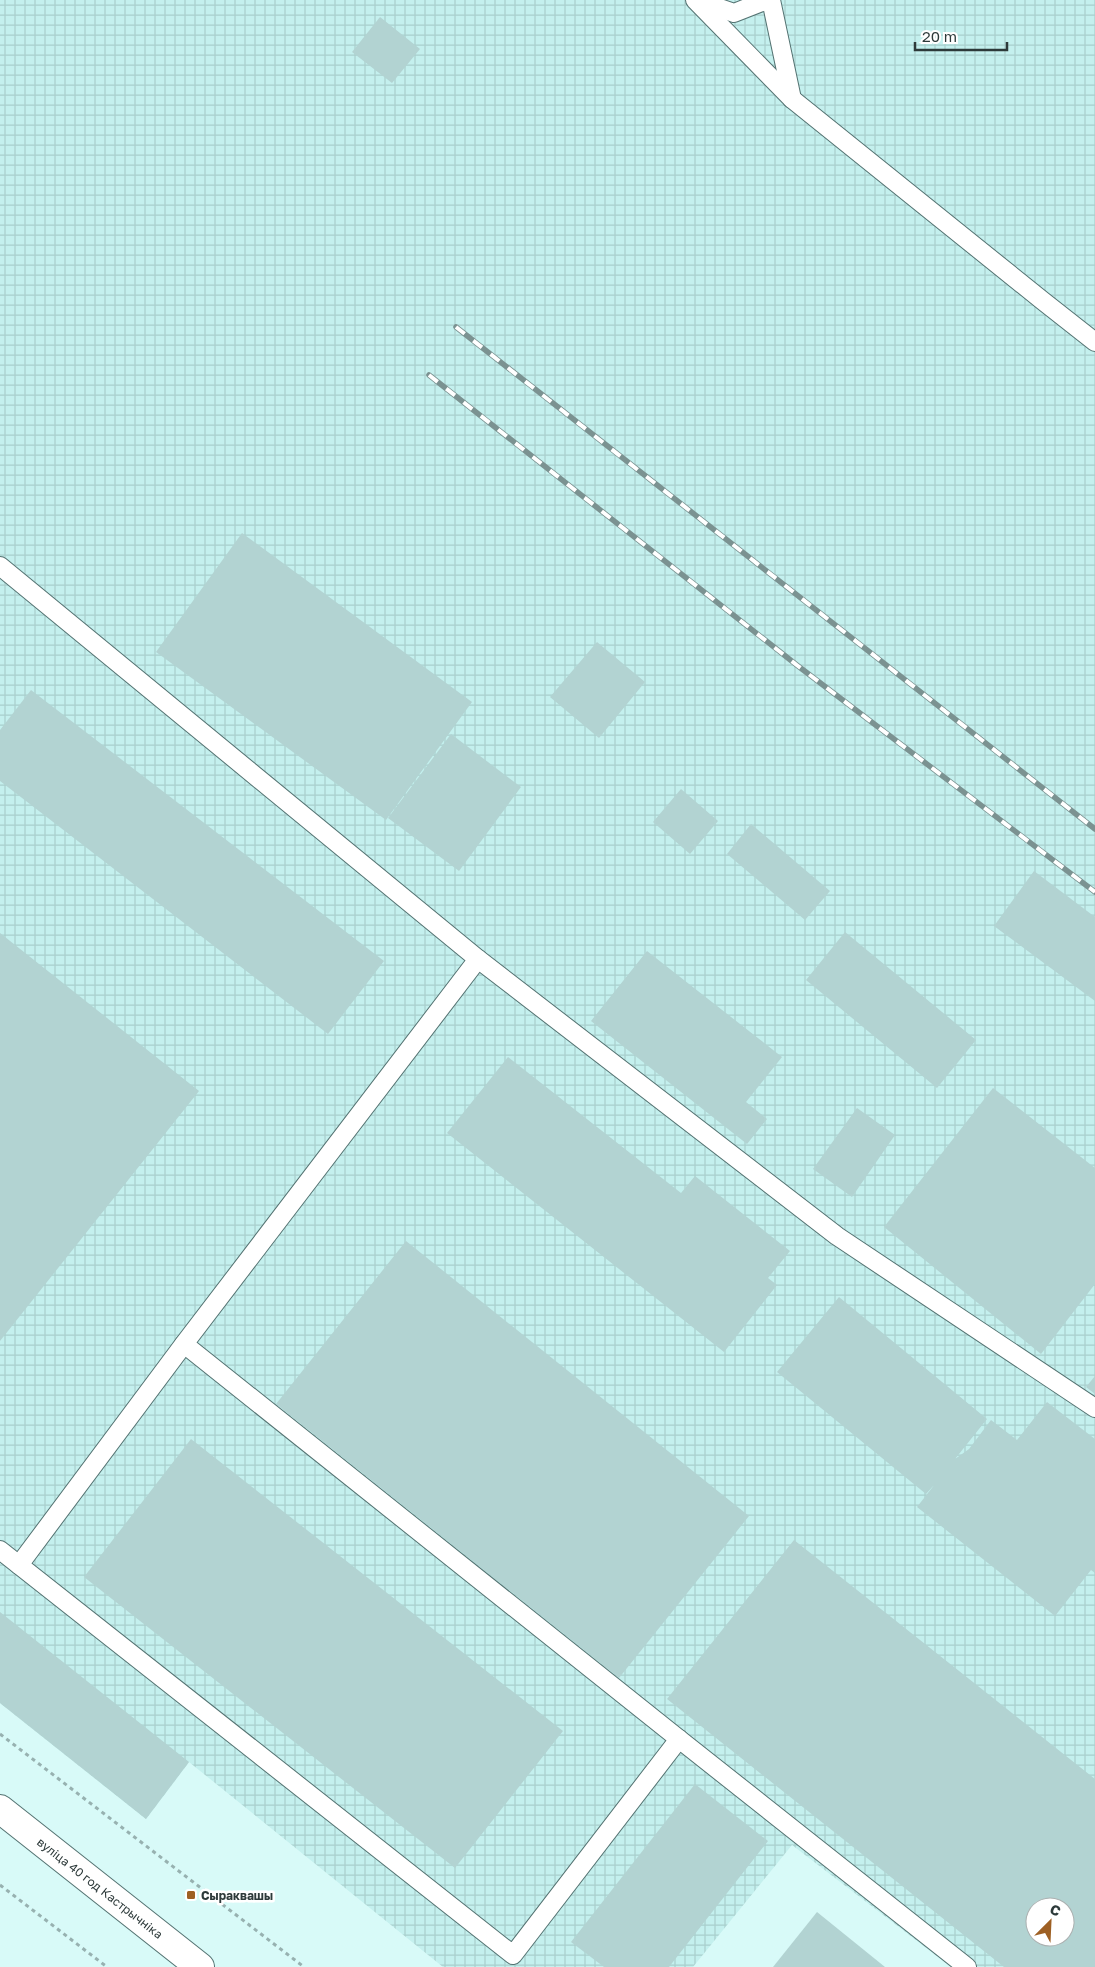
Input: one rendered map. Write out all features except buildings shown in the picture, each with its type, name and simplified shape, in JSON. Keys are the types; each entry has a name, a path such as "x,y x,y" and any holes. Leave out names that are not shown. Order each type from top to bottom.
{"main road":[{"name":"вуліца 40 год Кастрычніка","path":"0,1809 200,1967"}],"lane":[{"path":"767,0 734,13 695,0 792,99 1095,342"},
{"path":"771,0 792,99"},
{"path":"0,566 478,959 837,1236 1095,1408"},
{"path":"20,1565 184,1344 478,959"},
{"path":"184,1344 967,1967"},
{"path":"0,1550 513,1955 679,1739"}],"path":[{"path":"0,1734 304,1967"},
{"path":"0,1885 107,1967"}],"shaded area":[{"path":"0,0 1095,0 1095,1967 951,1967 792,1845 693,1967 443,1967 189,1762 146,1819 0,1703"}],"railway":[{"path":"456,327 1095,829"},
{"path":"429,375 798,666 1095,892"}],"place":[{"name":"Сыраквашы","path":"191,1895"}]}
